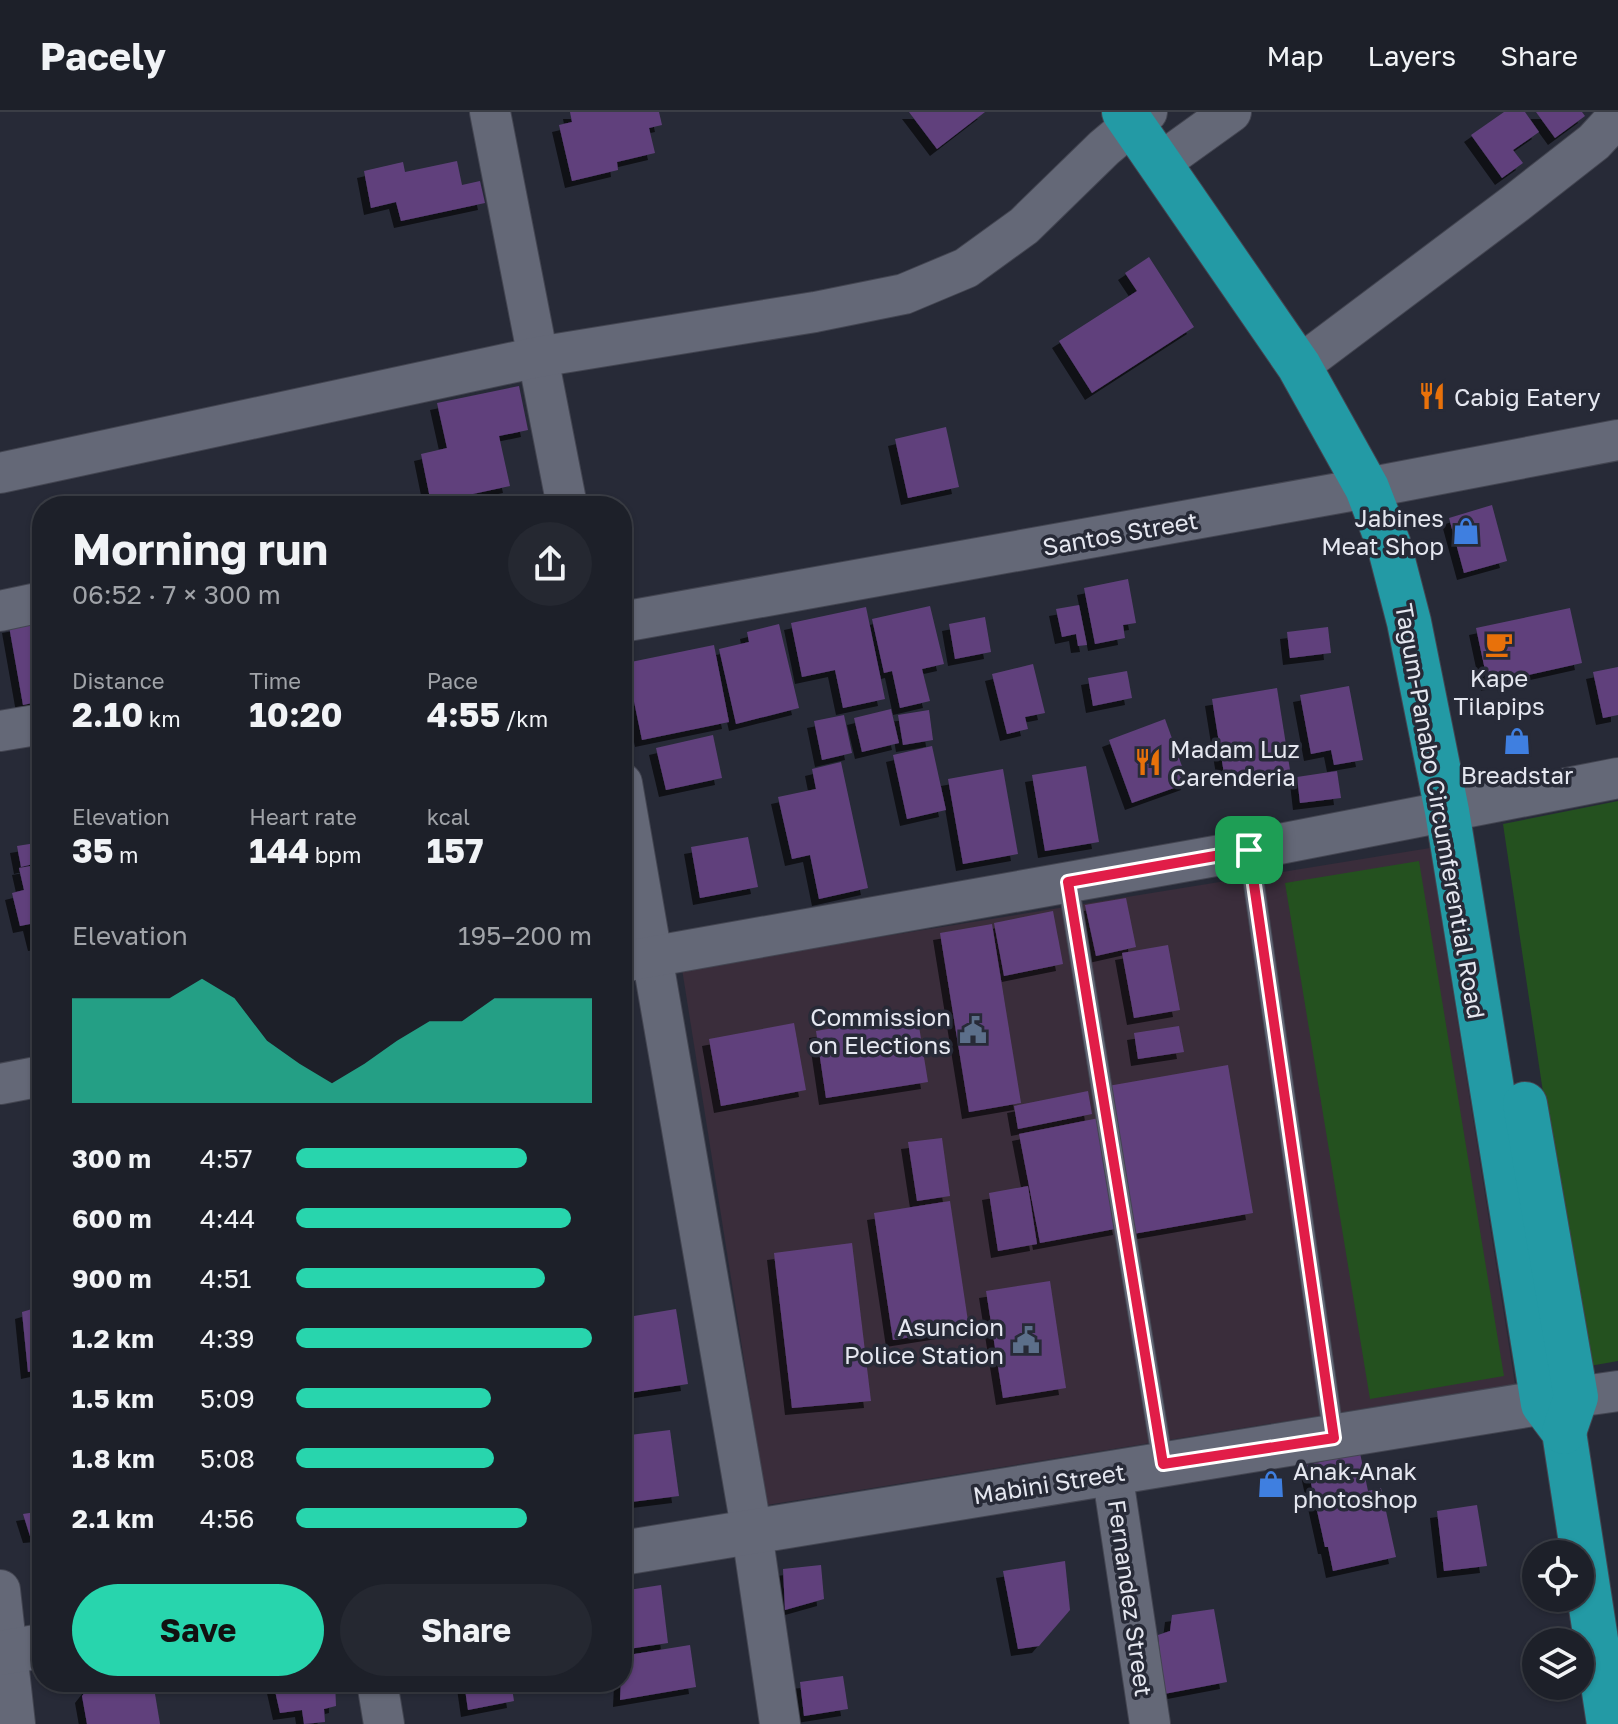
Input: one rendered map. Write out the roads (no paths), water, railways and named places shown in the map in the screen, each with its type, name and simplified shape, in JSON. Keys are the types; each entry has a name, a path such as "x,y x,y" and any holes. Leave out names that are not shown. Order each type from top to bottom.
{"highway":[{"name":"Tagum-Panabo Circumferential Road","path":"1151,128 1312,357 1382,485 1389,545 1462,808 1609,1724"}],"street":[{"path":"490,112 562,496"},
{"path":"0,473 538,357 815,312 904,294 966,268 1151,128 1231,112"},
{"path":"1312,357 1594,142 1618,116"},
{"name":"Santos Street","path":"632,620 1618,440"},
{"path":"0,611 32,604"},
{"path":"0,731 32,726"},
{"path":"637,959 1249,850 1618,778"},
{"path":"632,900 637,959 752,1533 780,1724"},
{"path":"0,1084 32,1078"},
{"name":"Mabini Street","path":"632,1551 1334,1438 1561,1411 1618,1391"},
{"name":"Fernandez Street","path":"1112,1472 1150,1724"},
{"path":"0,1590 16,1650 15,1724"},
{"path":"379,1692 384,1724"}],"lane":[{"path":"1249,850 1334,1438"},
{"path":"1068,882 1163,1464"}],"place":[{"name":"Cabig Eatery","path":"1432,396"},
{"name":"Jabines Meat Shop","path":"1466,531"},
{"name":"Kape Tilapips","path":"1499,644"},
{"name":"Breadstar","path":"1517,741"},
{"name":"Madam Luz Carenderia","path":"1148,762"},
{"name":"Commission on Elections","path":"973,1030"},
{"name":"Asuncion Police Station","path":"1026,1340"},
{"name":"Anak-Anak photoshop","path":"1271,1484"}]}
